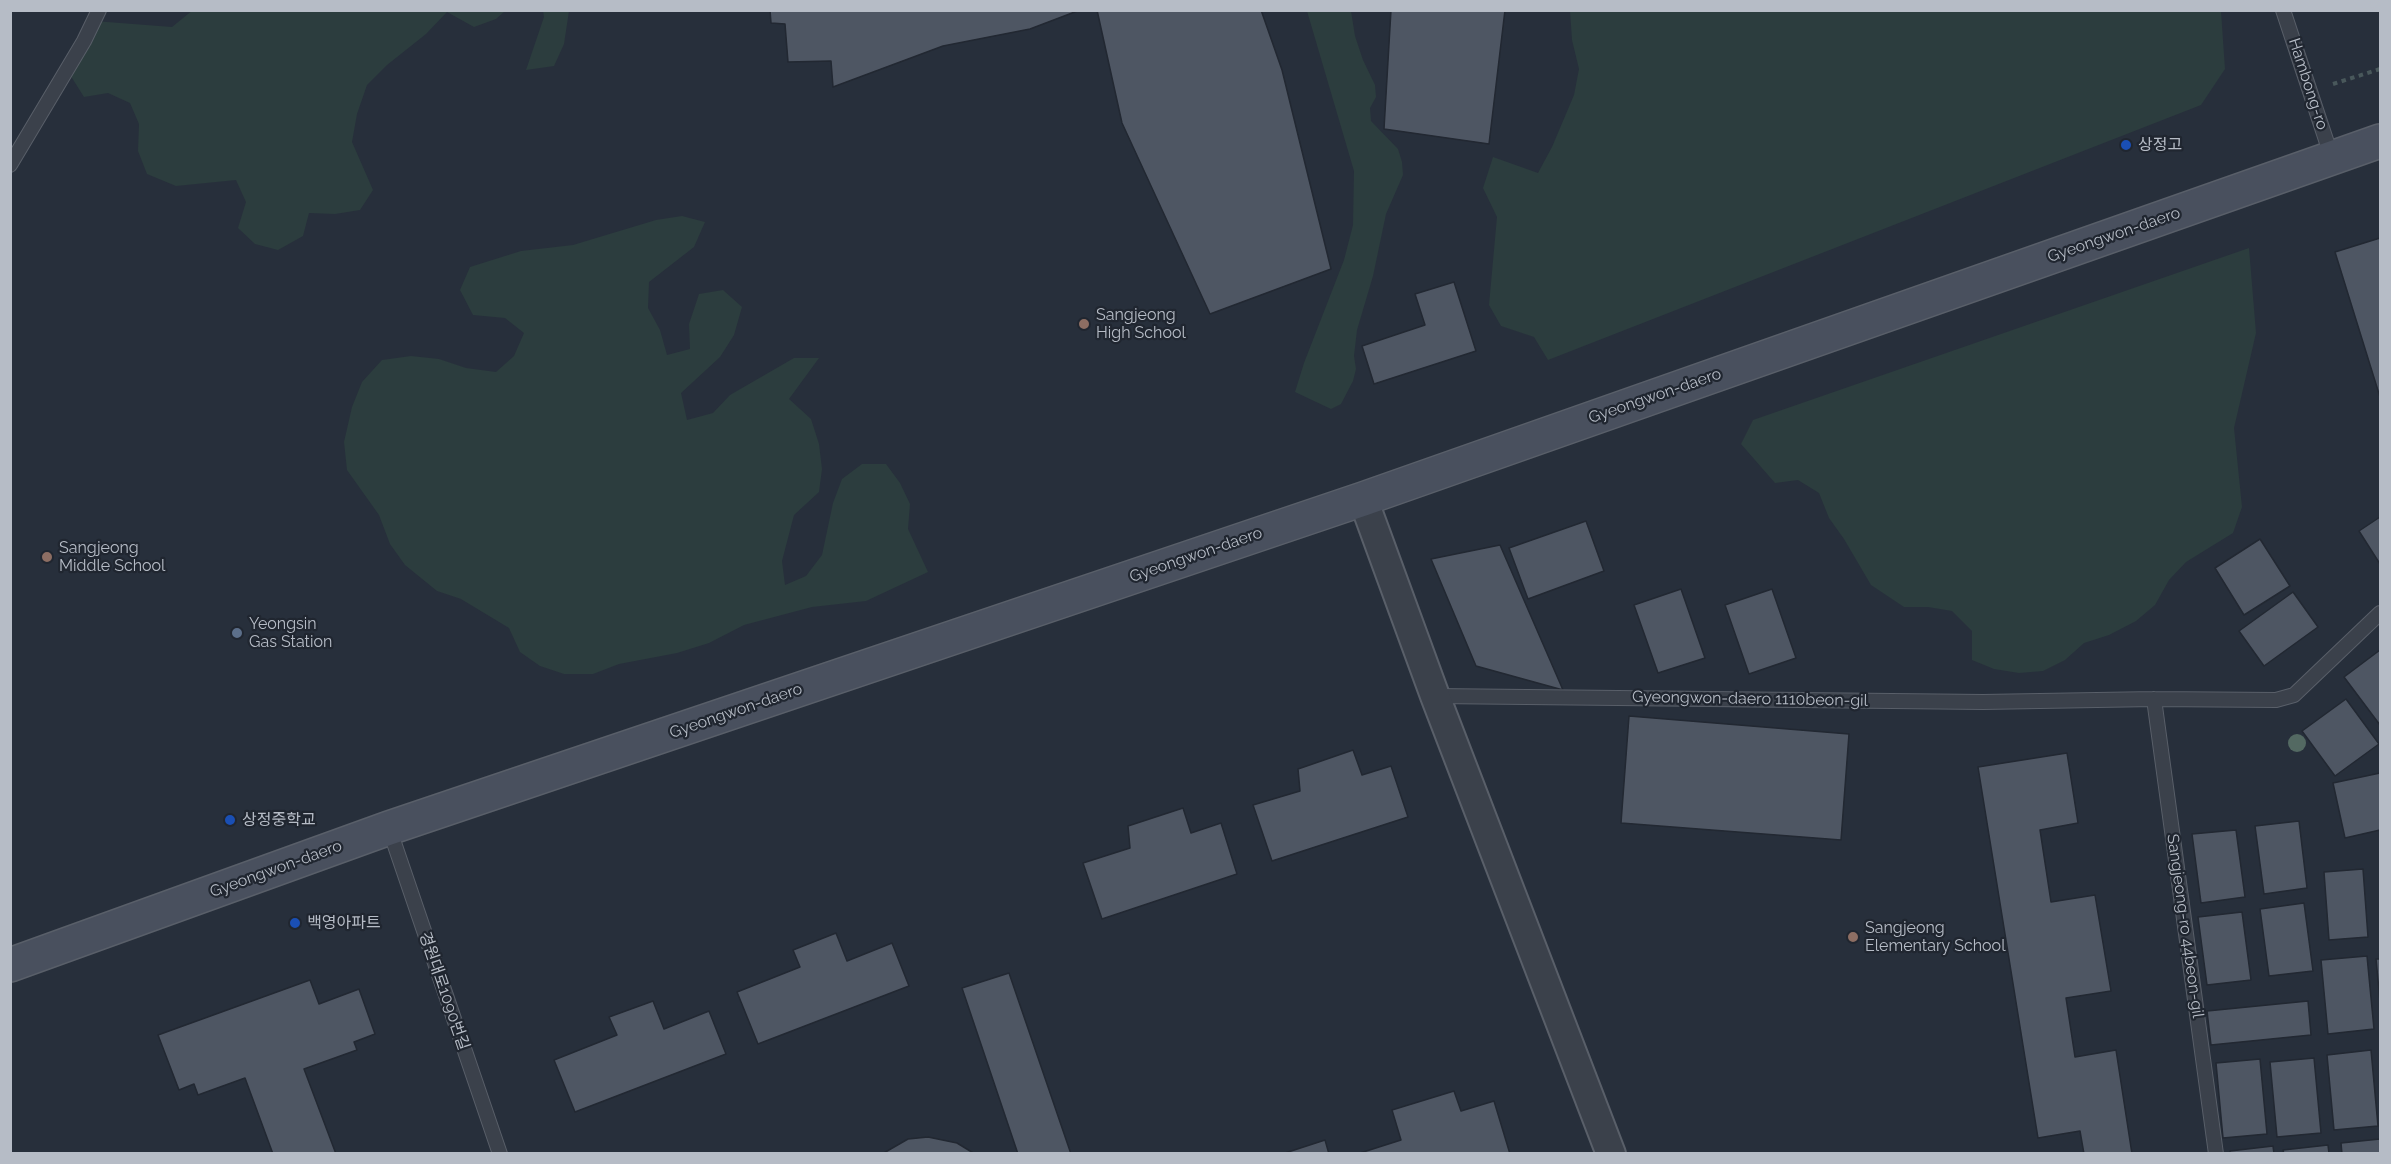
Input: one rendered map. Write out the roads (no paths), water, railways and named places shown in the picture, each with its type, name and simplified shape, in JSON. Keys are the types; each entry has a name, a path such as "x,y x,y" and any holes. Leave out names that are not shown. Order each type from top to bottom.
{"main road":[{"name":"Gyeongwon-daero","path":"10,965 389,828 1363,498 2380,141"}],"street":[{"path":"1363,498 1435,696 1611,1154"}],"lane":[{"path":"10,165 84,41 99,10"},
{"name":"Hambong-ro","path":"2283,10 2332,158"},
{"name":"Gyeongwon-daero 1110beon-gil","path":"1435,696 1983,702 2154,699 2276,700 2294,695 2380,613"},
{"name":"Sangjeong-ro 44beon-gil","path":"2154,699 2216,1154"},
{"name":"경원대로1090번길","path":"389,828 500,1154"}],"place":[{"name":"상정고","path":"2126,145"},
{"name":"Sangjeong High School","path":"1084,324"},
{"name":"Sangjeong Middle School","path":"47,557"},
{"name":"Yeongsin Gas Station","path":"237,633"},
{"name":"상정중학교","path":"230,820"},
{"name":"백영아파트","path":"295,923"},
{"name":"Sangjeong Elementary School","path":"1853,937"}]}
